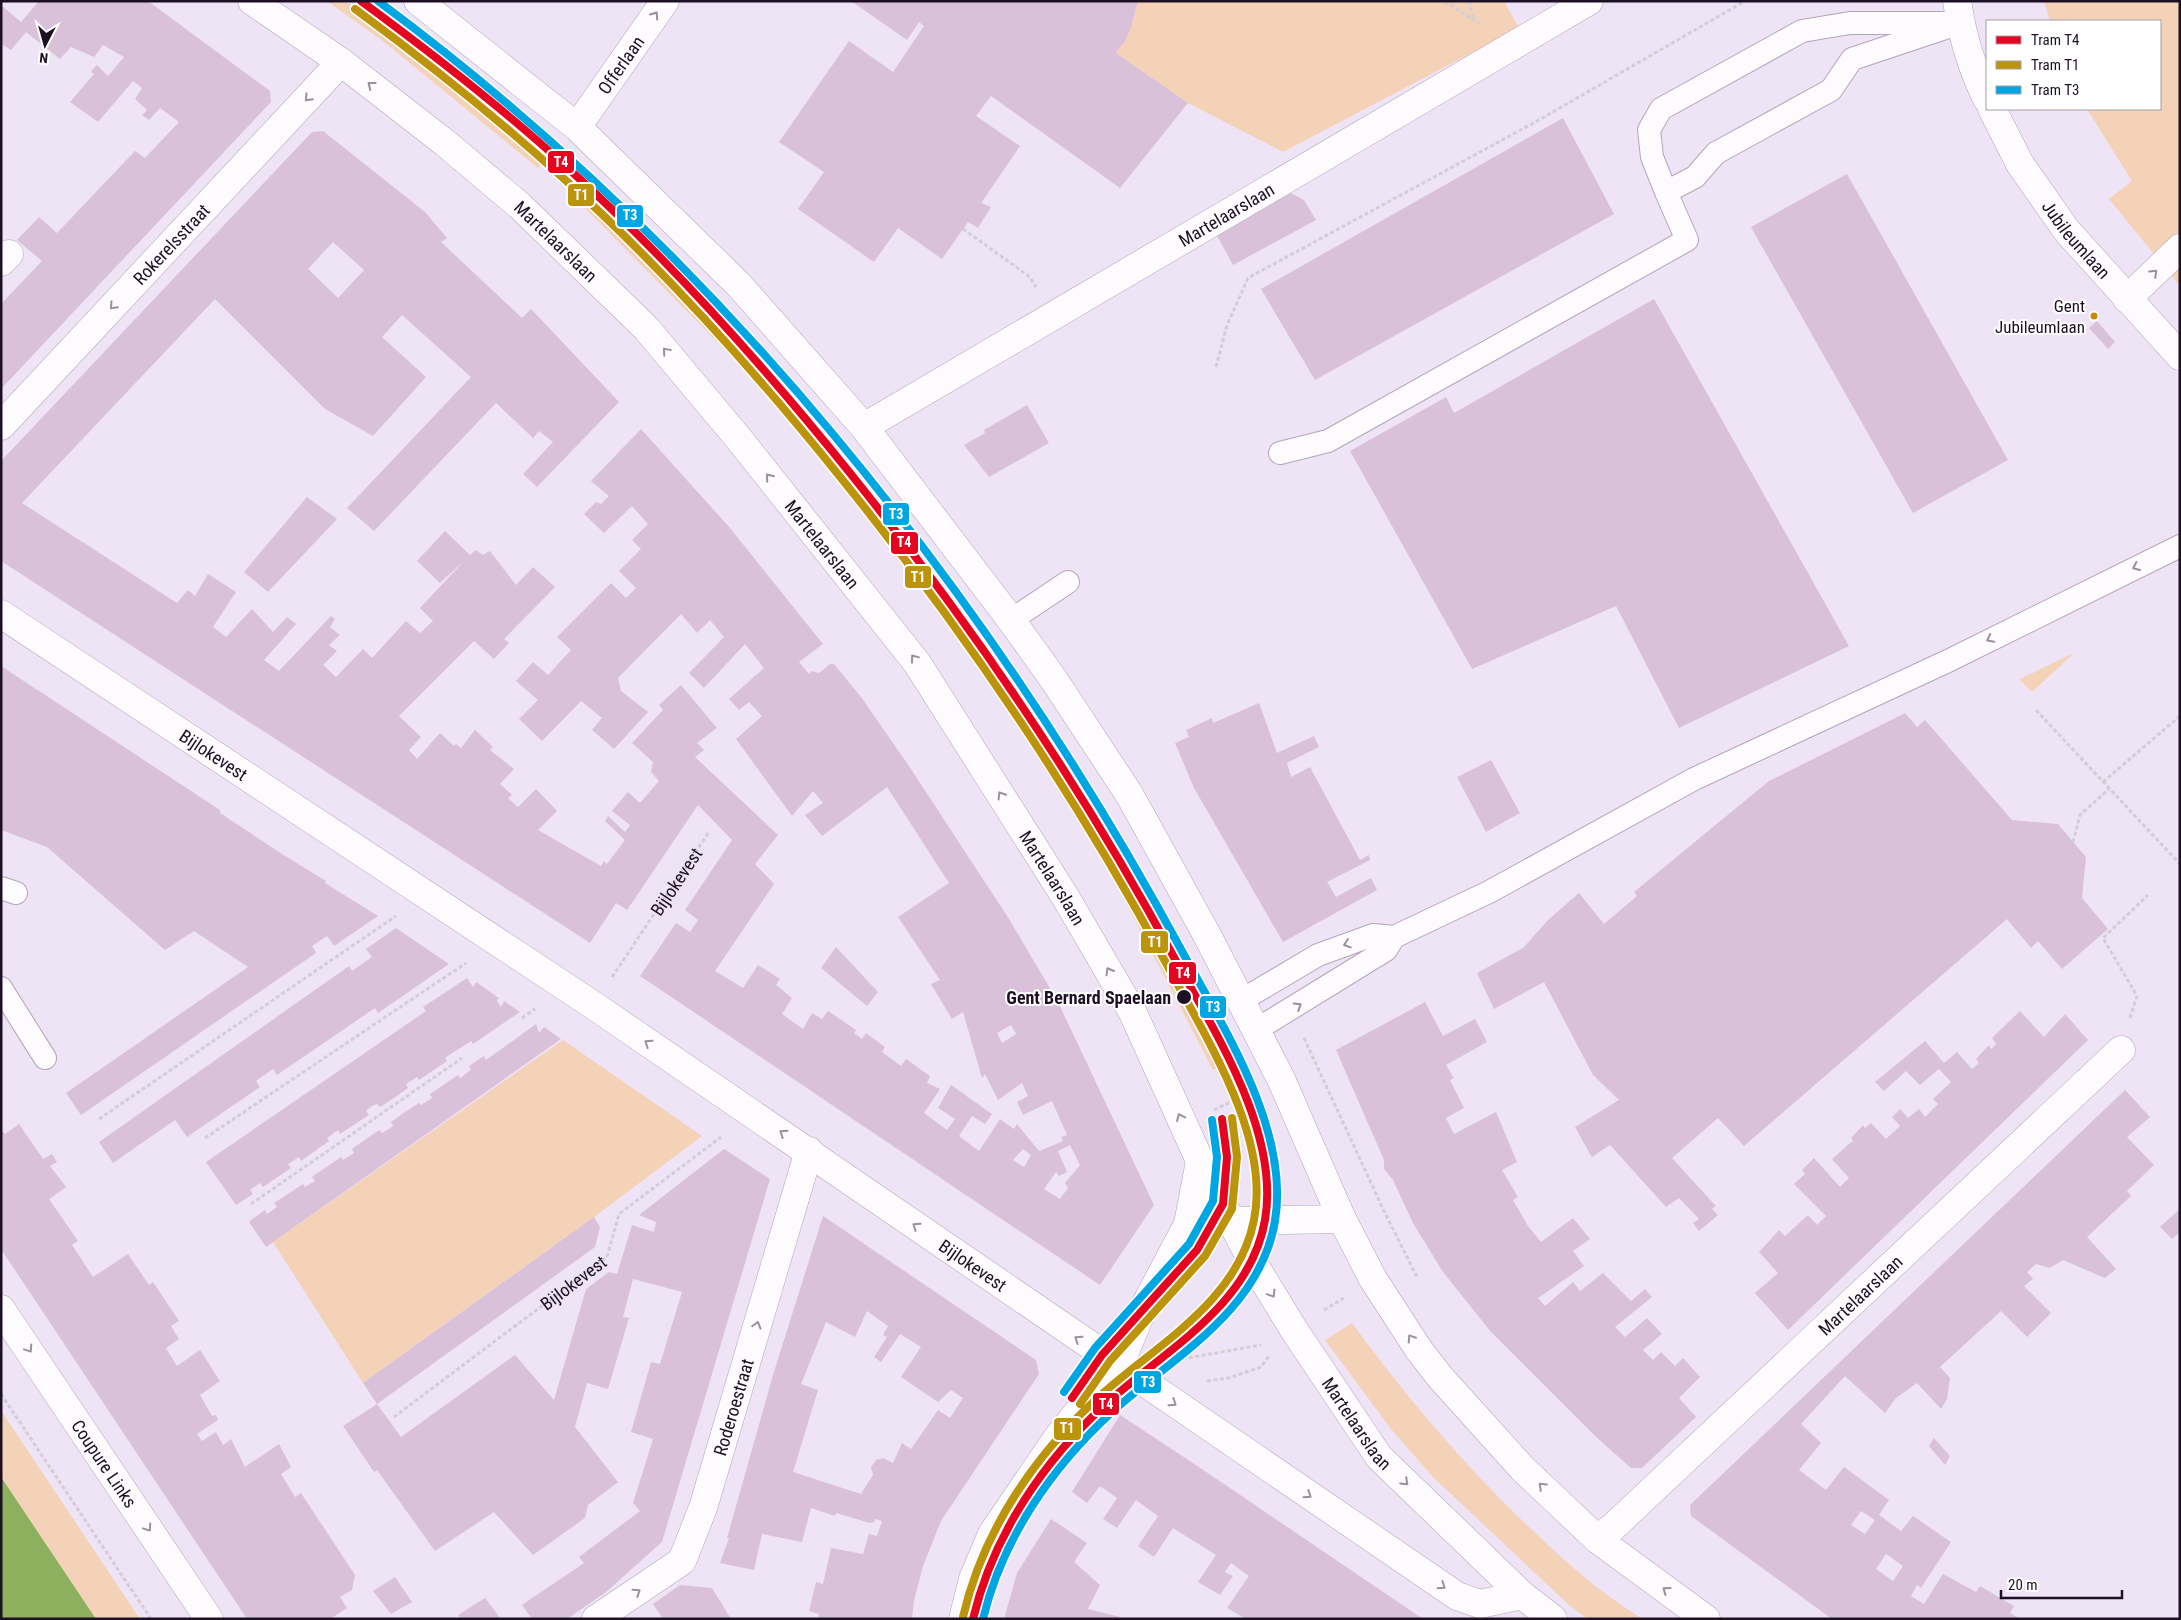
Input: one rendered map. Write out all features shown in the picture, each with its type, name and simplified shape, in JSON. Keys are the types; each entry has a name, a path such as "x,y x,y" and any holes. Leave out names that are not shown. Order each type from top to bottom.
{"street":[{"name":"Martelaarslaan","path":"252,1 341,62 444,142 520,206 646,328 739,439 917,663 1062,890 1133,1013 1200,1162 1252,1261 1294,1330 1380,1458 1522,1595 1553,1619"},
{"path":"418,1 577,127 739,285 864,427 1011,620 1054,680 1129,794 1242,1000 1281,1079 1342,1218 1373,1279 1419,1350 1440,1377 1522,1468 1596,1539 1706,1619"},
{"name":"Offerlaan","path":"577,127 665,1"},
{"name":"Martelaarslaan","path":"864,427 1580,4"},
{"path":"1959,12 1980,84 1986,98"},
{"name":"Rokerelsstraat","path":"1,426 341,62"},
{"name":"Jubileumlaan","path":"1993,110 2020,164 2066,231 2180,356"},
{"path":"2128,299 2180,248"},
{"name":"Bijlokevest","path":"1,614 593,1005 809,1151 1119,1366"},
{"name":"Martelaarslaan","path":"1596,1539 1613,1527 2121,1050"},
{"name":"Roderoestraat","path":"596,1619 682,1561 704,1508 809,1151"},
{"path":"963,1619 972,1579 992,1534 1058,1437 1090,1397 1119,1366 1142,1311 1188,1224 1200,1162"},
{"path":"1188,1224 1342,1218"},
{"name":"Coupure Links","path":"1,1309 209,1619"},
{"path":"1119,1366 1457,1596 1480,1604 1522,1595"}],"lane":[{"path":"1280,453 1328,441 1687,240 1652,157 1649,130 1661,109 1802,31 1850,22 1871,23 1959,12"},
{"path":"1666,192 1695,177 1716,153 1831,90 1852,59 1959,12"},
{"path":"1242,1000 1318,955 1373,935 1394,937 1489,892 1694,779 1950,660 2180,546"},
{"path":"1011,620 1068,582"},
{"path":"1256,1030 1386,950 1394,937"},
{"path":"1,988 44,1058"}],"path":[{"path":"1469,1 1474,20"},
{"path":"1216,367 1227,325 1248,278 1539,120 1745,1"},
{"path":"963,229 1030,277 1052,316"},
{"path":"2036,710 2180,864"},
{"path":"2103,782 2180,716"},
{"path":"2073,842 2080,815 2109,789"},
{"name":"Bijlokevest","path":"593,1005 709,832"},
{"path":"99,1118 427,894"},
{"path":"2121,1050 2137,996 2103,938 2148,894"},
{"path":"205,1138 498,942"},
{"path":"251,1204 462,1058"},
{"path":"1316,1064 1384,1211 1408,1257"},
{"name":"Bijlokevest","path":"394,1417 607,1257 619,1214 752,1113"},
{"path":"1119,1366 1153,1364 1270,1343"},
{"path":"1179,1407 1195,1383 1229,1378 1261,1367 1274,1348"},
{"path":"1,1394 151,1619"}],"shaded area":[{"path":"327,1 345,1 389,32 546,160 538,168 383,41"},
{"path":"1138,1 1504,1 1519,28 1283,152 1188,103 1116,53 1130,29"},
{"path":"2044,1 2180,1 2180,286 2109,199 2132,181 2088,110 2161,110 2161,20 2050,20"},
{"path":"583,194 743,358 897,540 1008,703 1116,870 1222,1066 1213,1070 1110,872 1004,705 891,543 738,363 577,200"},
{"path":"2074,653 2032,692 2019,679 2020,679"},
{"path":"563,1040 702,1136 594,1217 363,1383 273,1242"},
{"path":"1352,1323 1434,1427 1493,1492 1524,1523 1590,1582 1642,1619 1588,1619 1569,1605 1433,1477 1391,1429 1325,1340"},
{"path":"1,1411 140,1619 96,1619 1,1477"},
{"path":"1,1477 96,1619 1,1619"}],"building":[{"path":"39,1 148,1 270,91 271,102 1,389 1,304 42,261 17,240 39,217 57,233 135,151 145,158 179,122 160,108 149,120 142,115 147,110 135,99 142,88 133,81 98,122 70,102 94,74 91,71 97,65 108,76 124,57 103,45 94,57 71,47 60,59 26,32 11,50 1,44 1,5 21,22"},
{"path":"851,1 1138,1 1131,28 1125,41 1116,53 1188,103 1120,188 991,96 976,116 1020,146 981,203 991,207 978,228 968,222 942,259 898,228 874,262 798,209 824,172 779,142 849,41 893,72 924,26 919,22 907,40"},
{"path":"1563,118 1614,214 1315,380 1261,289"},
{"path":"323,131 425,212 447,238 441,242 522,318 531,309 619,402 537,487 523,474 553,442 539,431 533,438 496,403 374,531 347,508 471,377 402,315 382,337 426,377 373,436 325,409 215,299 22,503 177,603 188,590 195,596 208,574 236,592 213,627 226,637 252,609 273,632 287,617 296,624 264,660 279,671 331,616 335,619 330,627 340,635 329,645 337,651 323,665 336,677 363,649 372,658 406,621 420,633 433,621 420,608 465,560 440,583 417,561 445,531 470,555 476,550 483,555 490,551 516,585 533,567 555,587 504,639 509,643 494,659 474,641 399,716 421,737 409,750 417,759 440,733 454,746 456,744 461,748 475,730 493,747 490,750 514,769 500,784 512,795 508,798 518,807 536,789 557,811 538,830 601,866 604,861 607,864 625,840 605,821 608,816 625,832 630,825 612,811 628,792 640,803 659,781 651,772 653,762 632,743 663,710 659,705 681,685 717,728 697,743 704,750 695,757 778,835 755,864 774,884 715,971 743,988 758,965 780,979 776,985 792,998 782,1014 803,1029 812,1013 822,1019 828,1011 856,1030 854,1033 862,1039 866,1033 885,1047 882,1052 901,1066 906,1059 930,1076 927,1083 940,1089 924,1113 947,1130 955,1119 938,1108 951,1085 992,1114 985,1124 972,1116 959,1136 979,1151 1000,1119 1014,1129 1017,1124 1039,1151 1063,1141 1061,1137 1067,1135 1052,1101 1023,1115 1017,1102 1028,1096 1022,1083 998,1100 985,1074 982,1078 963,1012 952,1019 931,984 940,980 898,917 949,883 887,787 822,836 805,815 823,803 813,791 792,816 736,739 762,716 749,702 739,710 729,699 764,668 745,644 704,688 689,673 724,637 710,620 697,633 681,614 618,678 621,691 648,712 614,749 592,730 602,718 581,701 542,741 519,719 538,700 516,681 533,662 548,675 571,650 557,637 611,583 626,598 636,588 619,571 641,549 632,540 648,524 632,506 604,533 584,514 596,502 601,504 609,496 591,481 641,429 730,528 823,644 799,662 809,674 812,671 819,673 830,664 834,664 861,697 909,766 1009,919 1057,1000 1154,1205 1100,1285 640,976 676,923 690,932 698,920 685,910 732,840 698,805 627,910 616,903 590,943 1,561 1,461 312,132","holes":["333,242 364,270 338,298 308,269","1011,1025 1016,1034 1002,1043 997,1033","1070,1145 1080,1165 1065,1183 1068,1188 1060,1199 1044,1189 1056,1172 1059,1176 1067,1172 1058,1151","1023,1149 1031,1155 1024,1167 1013,1160"]},
{"path":"1847,174 2008,460 1913,513 1751,227"},
{"path":"1287,191 1304,200 1316,220 1233,265 1215,232"},
{"path":"1654,299 1849,646 1679,728 1616,606 1472,669 1350,451 1446,397 1454,413"},
{"path":"2097,321 2115,342 2108,349 2089,328"},
{"path":"1027,405 1049,443 989,477 964,445 985,433 984,430"},
{"path":"307,497 337,519 268,592 244,572"},
{"path":"1,666 220,810 220,813 326,881 325,883 378,916 334,946 327,936 312,946 316,953 81,1115 66,1093 248,967 194,931 165,950 47,847 1,830"},
{"path":"1259,703 1277,753 1314,736 1319,747 1287,763 1291,777 1310,767 1360,860 1369,855 1370,860 1327,882 1336,897 1371,878 1377,890 1283,942 1194,788 1175,743 1189,737 1186,730 1212,718 1213,723"},
{"path":"1905,713 1917,727 1925,720 2012,820 2058,824 2086,857 2082,898 2108,929 2062,969 2038,941 2031,948 2007,919 1744,1146 1718,1118 1672,1158 1716,1206 1712,1209 1718,1215 1699,1231 1693,1223 1699,1219 1679,1198 1666,1207 1610,1145 1592,1157 1590,1154 1575,1127 1619,1100 1593,1075 1544,982 1494,1009 1477,973 1523,948 1548,920 1579,893 1604,924 1637,896 1634,892 1769,781"},
{"path":"1491,760 1520,813 1486,832 1457,777"},
{"path":"396,928 449,964 378,1013 375,1008 277,1075 273,1069 256,1081 260,1087 187,1137 175,1120 113,1163 99,1142 349,966 352,971 372,957 366,949"},
{"path":"836,947 878,992 867,1006 821,968"},
{"path":"467,978 473,987 476,982 499,998 497,1001 501,1007 504,1001 520,1012 473,1044 471,1041 445,1058 447,1061 419,1080 417,1077 406,1084 408,1088 380,1107 377,1104 372,1106 366,1111 369,1115 340,1134 338,1130 327,1138 329,1141 301,1161 299,1157 288,1164 291,1168 263,1187 260,1183 250,1190 253,1194 236,1205 206,1162 426,1011 423,1007"},
{"path":"1425,1002 1443,1036 1475,1019 1487,1042 1446,1065 1454,1078 1450,1080 1464,1108 1446,1118 1454,1134 1496,1112 1517,1162 1502,1170 1518,1197 1513,1200 1528,1226 1541,1242 1573,1218 1590,1239 1573,1251 1584,1266 1538,1298 1545,1306 1573,1282 1580,1291 1603,1273 1631,1301 1645,1289 1652,1297 1615,1327 1625,1337 1647,1318 1662,1334 1643,1350 1653,1360 1661,1352 1675,1366 1683,1358 1700,1377 1679,1398 1696,1417 1642,1468 1631,1468 1596,1437 1491,1332 1443,1272 1413,1223 1393,1180 1384,1169 1384,1160 1336,1050"},
{"path":"2020,1011 2044,1037 2065,1014 2088,1040 1788,1330 1755,1293 1778,1273 1759,1252 1779,1230 1785,1236 1808,1215 1817,1225 1826,1216 1794,1184 1805,1174 1802,1170 1814,1158 1840,1187 1849,1178 1832,1159 1853,1141 1851,1138 1863,1125 1865,1128 1871,1123 1886,1139 1900,1126 1892,1117 1900,1109 1908,1118 1919,1109 1925,1117 1938,1104 1933,1099 1951,1082 1939,1069 1920,1085 1906,1071 1884,1091 1875,1082 1925,1041 1944,1063 1957,1052 1972,1069 1979,1063 1976,1059 1989,1045 1991,1049 1996,1044 1992,1038"},
{"path":"536,1024 539,1033 544,1027 561,1039 266,1247 249,1222 251,1220 265,1210 267,1214 277,1207 274,1203 303,1184 305,1187 315,1181 312,1177 341,1157 343,1160 354,1153 352,1149 379,1130 382,1133 387,1130 393,1126 391,1122 405,1112 419,1103 421,1105 432,1098 430,1094 458,1075 460,1078 471,1070 469,1066 484,1056 486,1060"},
{"path":"2125,1090 2150,1117 2127,1137 2154,1165 2127,1191 2131,1196 2087,1237 2116,1269 2105,1278 2063,1260 2050,1268 2036,1264 2027,1272 2033,1279 2024,1286 2051,1313 2027,1337 2001,1311 1940,1367 1950,1378 1947,1399 1941,1409 1917,1383 1896,1398 1885,1413 1845,1376 1801,1424 1821,1443 1799,1470 1826,1490 1844,1467 1889,1500 1879,1515 1901,1531 1913,1516 1951,1542 1921,1588 1917,1585 1911,1596 1924,1604 1943,1574 1976,1592 1980,1586 2014,1606 2010,1613 2020,1619 1832,1619 1691,1516 1690,1505","holes":["1861,1511 1875,1520 1865,1534 1851,1525","1886,1554 1903,1566 1893,1581 1876,1569"]},
{"path":"19,1124 43,1159 52,1154 57,1162 50,1166 66,1187 49,1199 78,1241 72,1245 93,1277 128,1254 149,1285 153,1282 179,1321 171,1326 179,1339 166,1348 177,1366 200,1350 220,1381 200,1395 212,1416 216,1415 218,1420 197,1434 202,1441 216,1432 223,1445 231,1439 245,1467 279,1444 291,1467 281,1474 295,1497 301,1493 355,1575 352,1590 340,1597 347,1608 330,1619 247,1619 1,1249 1,1129 5,1134"},
{"path":"724,1149 770,1179 662,1542 606,1592 567,1619 532,1619 522,1605 584,1563 579,1557 640,1511 633,1503 653,1439 631,1432 651,1362 660,1364 682,1292 633,1279 623,1317 629,1318 608,1389 587,1383 575,1427 618,1482 588,1505 585,1518 533,1555 494,1512 435,1551 377,1470 374,1472 343,1426 377,1404 401,1437 515,1355 554,1400 586,1289 609,1272 617,1274 632,1225 654,1232 656,1222 639,1215"},
{"path":"2180,1209 2180,1232 2172,1239 2160,1227"},
{"path":"823,1216 1036,1360 1039,1374 941,1521 923,1566 914,1601 912,1619 819,1619 819,1614 809,1611 816,1582 823,1584 831,1548 863,1554 869,1534 877,1536 882,1521 875,1519 874,1522 870,1523 836,1513 835,1516 811,1508 802,1542 762,1534 754,1570 720,1563 729,1538 727,1538 773,1375","holes":["867,1311 888,1326 883,1335 887,1337 874,1357 881,1362 900,1334 921,1347 901,1377 938,1402 951,1390 963,1398 950,1418 938,1410 911,1449 902,1443 893,1463 883,1458 876,1460 871,1467 873,1475 861,1494 793,1472 818,1390 801,1384 826,1322 855,1337"]},
{"path":"594,1217 600,1227 595,1247 377,1404 363,1383"},
{"path":"1120,1415 1423,1619 1246,1619 1227,1608 1249,1576 1231,1563 1225,1572 1233,1576 1220,1595 1198,1582 1216,1555 1173,1528 1154,1557 1138,1546 1158,1516 1136,1500 1117,1528 1103,1519 1117,1498 1100,1486 1087,1503 1072,1492"},
{"path":"1934,1438 1950,1456 1945,1465 1929,1446"},
{"path":"1051,1519 1087,1543 1074,1562 1100,1585 1088,1609 1120,1617 1119,1619 1004,1619 1017,1573"},
{"path":"395,1577 412,1602 391,1614 373,1591"},
{"path":"680,1585 712,1588 731,1619 663,1619 653,1604"},
{"path":"485,1598 501,1619 461,1619 458,1615"}],"tram line":[{"name":"T4","path":"361,1 494,104 545,147 608,205 716,316 784,393 850,473 940,589 983,649 1103,833 1226,1052 1254,1119 1263,1153 1267,1187 1265,1220 1256,1250 1242,1277 1224,1301 1202,1324 1130,1383 1084,1425 1042,1474 1024,1501 994,1558 982,1588 973,1619"},
{"name":"T3","path":"378,1 500,98 617,203 728,315 832,433 930,557 1021,685 1106,817 1217,1014 1250,1081 1273,1151 1277,1186 1275,1221 1266,1253 1252,1281 1233,1306 1211,1329 1112,1412 1069,1456 1032,1506 1016,1533 992,1589 983,1619"},
{"name":"T1","path":"355,9 486,111 600,212 708,322 809,438 841,478 931,594 1015,713 1055,774 1130,899 1198,1022 1231,1087 1244,1121 1253,1155 1257,1188 1254,1220 1245,1249 1232,1274 1214,1297 1193,1318 1124,1375 1078,1417 1034,1468 998,1524 972,1585 963,1617"},
{"name":"T1","path":"1080,1404 1110,1361 1205,1256 1232,1209 1237,1157 1232,1118"},
{"name":"T4","path":"1072,1398 1102,1355 1197,1250 1223,1204 1227,1157 1222,1119"},
{"name":"T3","path":"1064,1392 1095,1348 1189,1244 1213,1201 1217,1157 1212,1120"}],"place":[{"name":"Gent Jubileumlaan","path":"2094,316"},
{"name":"Gent Bernard Spaelaan","path":"1184,997"}]}
